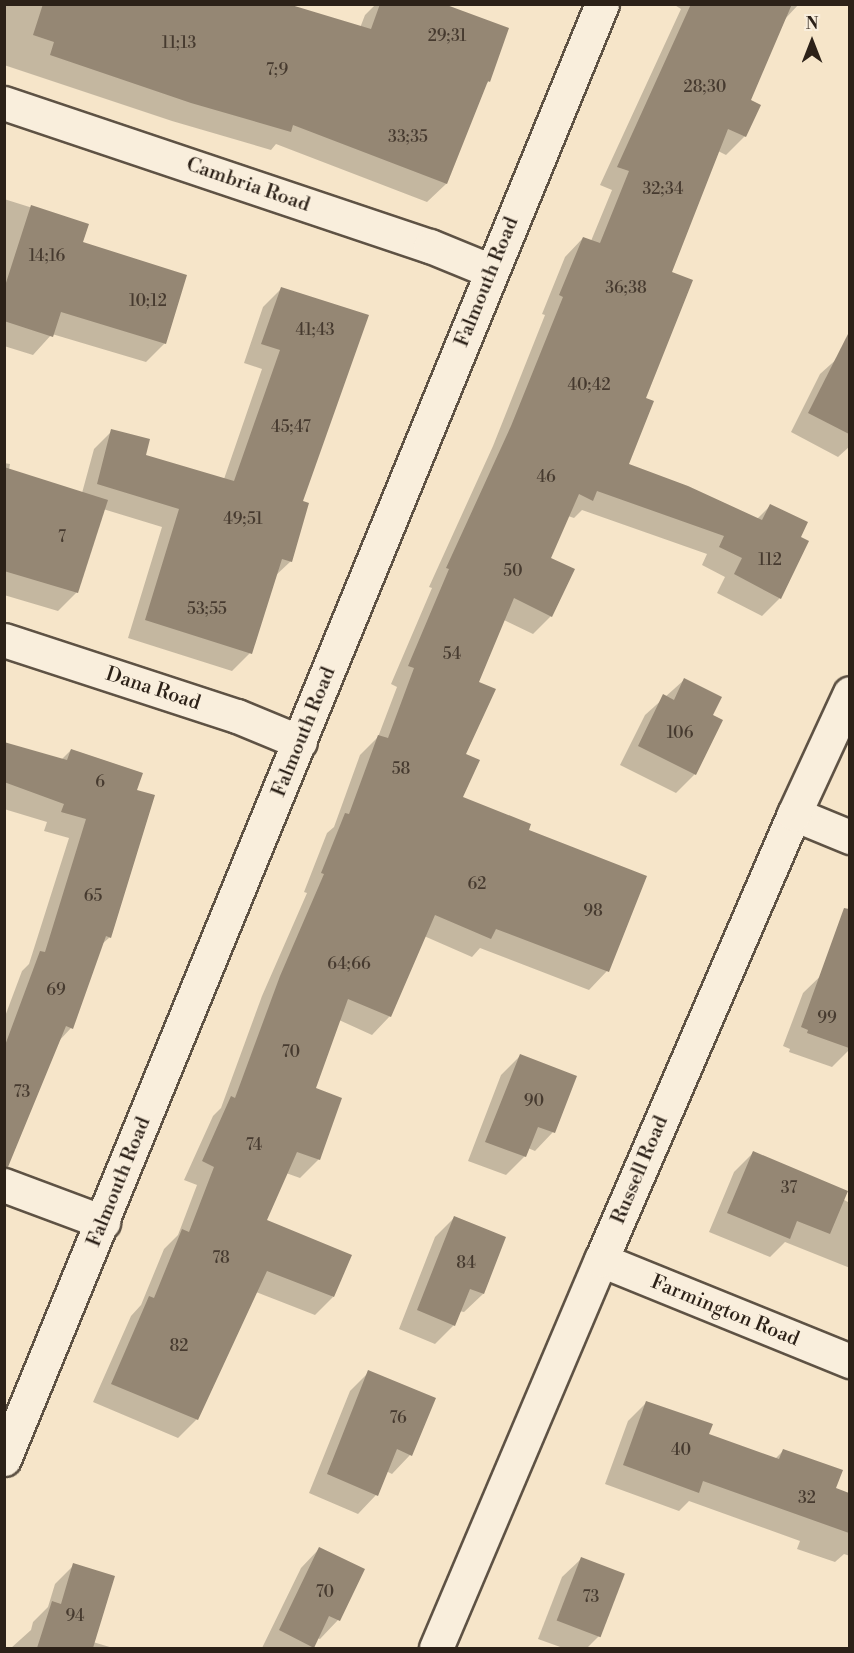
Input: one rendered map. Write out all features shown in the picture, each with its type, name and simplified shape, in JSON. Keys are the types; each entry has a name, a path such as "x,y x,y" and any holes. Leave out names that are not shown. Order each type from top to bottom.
{"street":[{"name":"Falmouth Road","path":"4,1460 602,4"},
{"name":"Cambria Road","path":"4,103 430,246 491,271"},
{"name":"Dana Road","path":"4,640 237,716 300,742"},
{"name":"Russell Road","path":"435,1648 794,814 849,693"},
{"path":"794,814 849,837"},
{"path":"4,1185 103,1222"},
{"name":"Farmington Road","path":"601,1260 849,1361"}],"building":[{"path":"43,4 288,4 371,29 380,4 444,4 509,28 490,82 488,81 447,184 293,125 291,132 191,103 50,55 54,42 33,35"},
{"path":"691,4 792,4 751,100 761,105 746,137 728,129 672,272 693,280 646,398 654,401 629,464 688,486 762,520 770,504 808,522 801,537 809,541 781,599 734,574 742,558 719,547 724,536 597,491 593,501 579,494 551,558 575,569 552,617 514,598 479,682 496,689 466,754 480,760 463,797 531,824 529,830 647,876 609,972 496,929 491,939 435,915 391,1017 348,999 316,1088 342,1098 320,1160 297,1152 267,1220 352,1255 334,1297 267,1271 198,1420 111,1384 149,1296 154,1298 182,1229 189,1232 214,1167 202,1161 231,1096 235,1098 280,976 324,874 321,873 345,813 349,814 378,735 388,738 414,668 408,666 449,569 446,568 511,426 563,297 559,295 583,237 600,243 629,171 617,167"},
{"path":"31,205 89,224 83,242 187,275 166,344 61,312 53,337 4,321 4,289"},
{"path":"281,287 369,315 303,501 309,503 292,562 282,559 252,654 145,620 179,509 97,484 111,429 150,439 146,455 234,481 280,350 261,344"},
{"path":"849,332 849,434 808,413"},
{"path":"4,467 108,500 78,593 4,571"},
{"path":"684,678 722,697 713,715 723,720 696,775 638,746 663,694 674,700"},
{"path":"4,742 67,760 71,749 143,773 137,790 155,795 111,938 106,936 73,1029 66,1026 8,1167 4,1167 4,1048 40,951 45,952 86,819 61,812 64,804 4,782"},
{"path":"844,908 849,909 849,1048 807,1033 808,1030 801,1027"},
{"path":"520,1054 577,1076 555,1133 538,1127 526,1157 485,1142"},
{"path":"753,1151 848,1191 830,1234 797,1221 790,1239 727,1213"},
{"path":"454,1216 506,1237 484,1294 470,1289 455,1326 417,1310"},
{"path":"368,1370 436,1398 412,1456 397,1449 378,1496 327,1474"},
{"path":"646,1401 713,1424 709,1434 779,1459 783,1449 843,1470 836,1488 849,1493 849,1533 703,1481 699,1493 623,1465"},
{"path":"319,1547 365,1569 340,1621 329,1616 314,1648 279,1630"},
{"path":"581,1557 625,1574 601,1637 557,1620"},
{"path":"73,1563 115,1576 93,1648 37,1648 52,1601 61,1604"}]}
